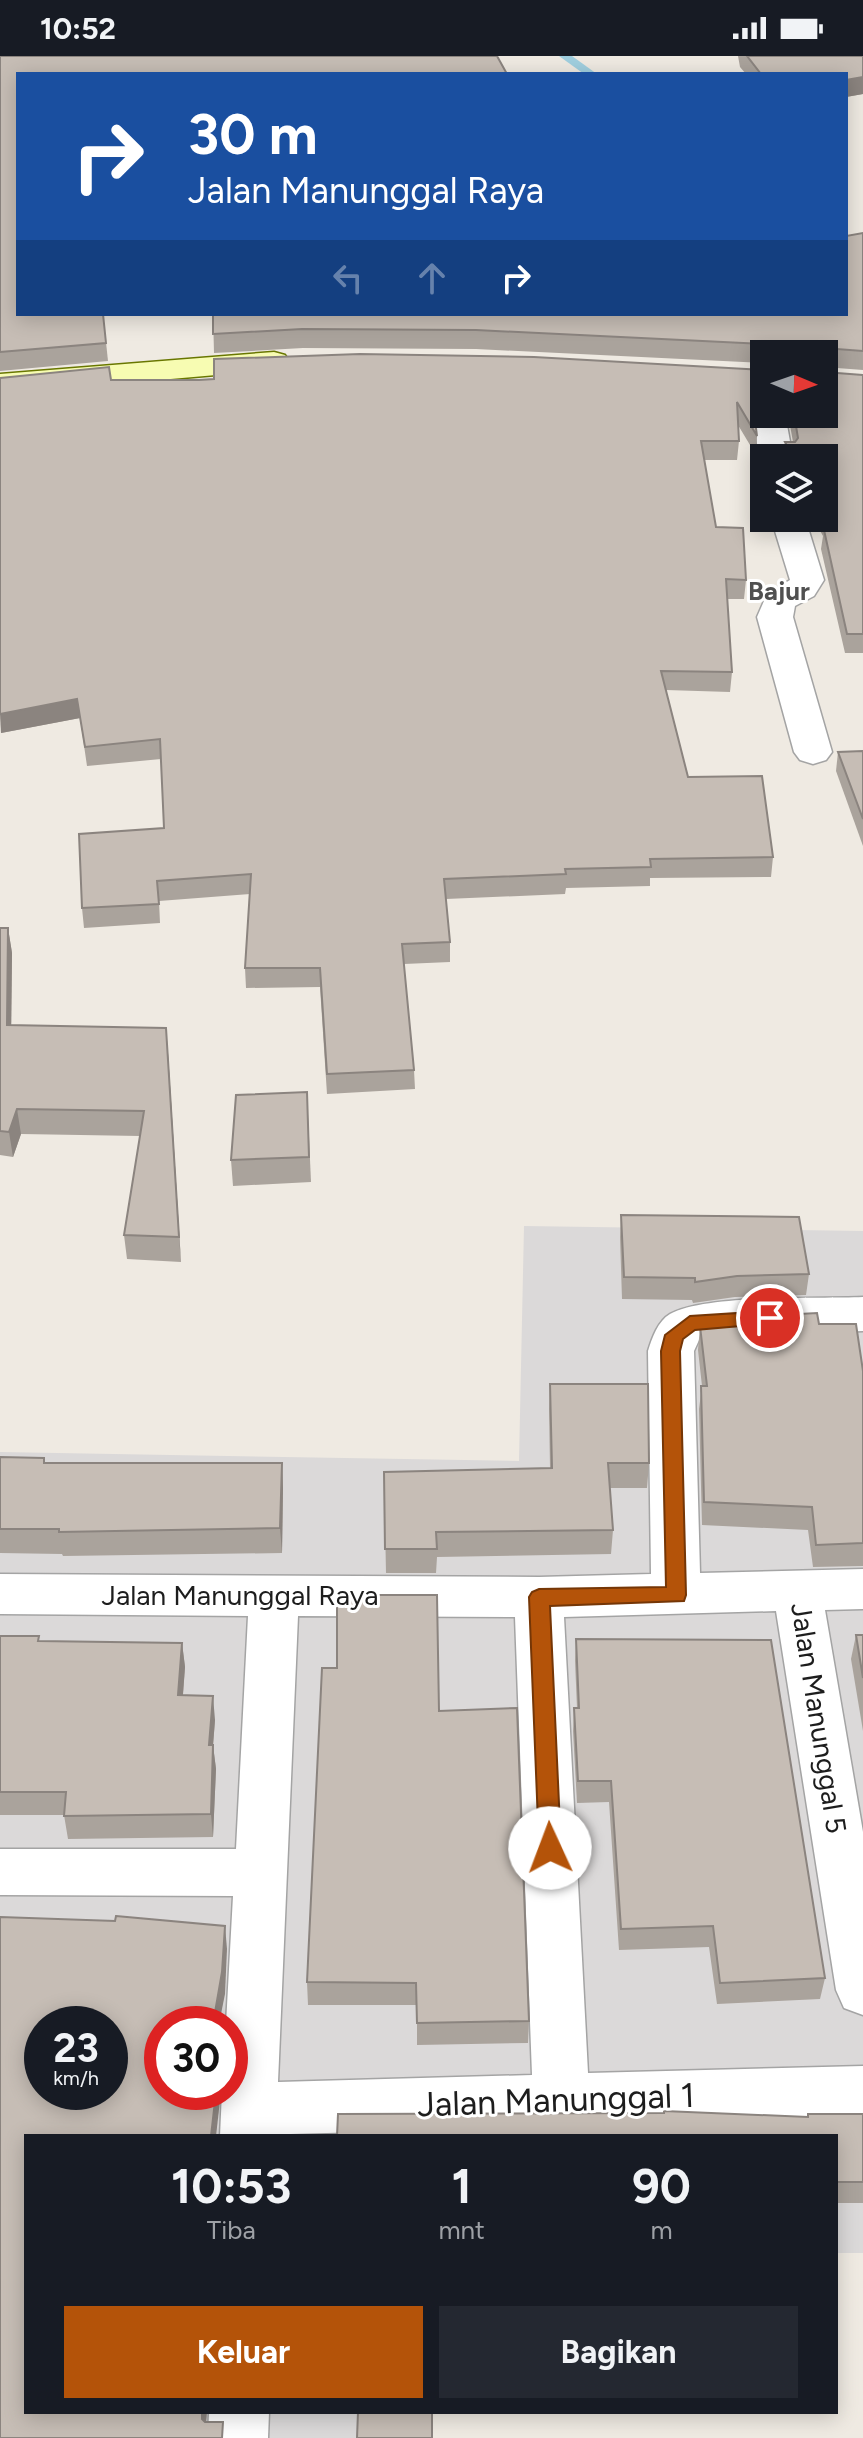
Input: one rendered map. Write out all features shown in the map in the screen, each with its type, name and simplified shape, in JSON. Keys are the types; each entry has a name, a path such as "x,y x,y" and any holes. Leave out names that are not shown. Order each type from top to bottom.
{"street":[{"path":"0,384 159,369 303,361"},
{"path":"792,532 807,580 802,589 779,601 775,617 813,752"},
{"path":"676,1595 671,1351 674,1335 690,1323 709,1320 863,1314"},
{"name":"Jalan Manunggal 5","path":"797,1589 863,1990"},
{"name":"Jalan Manunggal Raya","path":"0,1594 539,1597 863,1589"},
{"path":"249,2123 274,1594"},
{"path":"539,1597 561,2099"},
{"path":"0,1872 261,1873"},
{"name":"Jalan Manunggal 1","path":"249,2123 561,2099 863,2092"},
{"path":"238,2438 239,2414"}],"shaded area":[{"path":"524,1226 863,1231 863,2253 838,2253 838,2134 24,2134 24,2414 427,2414 427,2438 0,2438 0,1452 519,1461"}],"building":[{"path":"0,56 497,56 506,72 16,72 16,316 103,316 106,343 0,352"},
{"path":"747,56 863,56 863,77 848,80 848,72 759,72"},
{"path":"863,233 863,351 838,349 838,340 750,340 750,343 476,330 302,329 213,334 213,316 848,316 848,236"},
{"path":"360,354 534,357 750,369 750,424 737,402 739,441 701,441 716,527 743,528 746,580 726,579 732,672 661,671 688,777 762,776 773,857 650,859 651,867 565,869 566,874 444,879 450,942 402,944 414,1070 327,1074 320,968 245,968 251,874 157,881 159,904 82,908 79,834 164,828 160,739 85,747 77,699 0,714 0,378 109,367 111,380 214,379 214,359"},
{"path":"838,373 863,375 863,634 847,634 824,532 838,532 838,444 785,442 795,442 798,438 796,428 838,428"},
{"path":"863,751 863,819 838,752"},
{"path":"0,928 8,928 7,1025 166,1028 179,1237 124,1235 144,1111 17,1109 9,1132 0,1131"},
{"path":"307,1092 309,1157 231,1160 236,1095"},
{"path":"621,1215 799,1217 809,1274 737,1276 695,1282 695,1278 624,1277"},
{"path":"817,1313 819,1324 856,1324 863,1371 863,1543 816,1545 812,1507 704,1502 701,1386 707,1386 700,1326 704,1319"},
{"path":"550,1384 648,1384 649,1463 608,1463 613,1530 436,1532 437,1549 385,1549 384,1472 552,1468"},
{"path":"0,1457 44,1458 44,1463 282,1463 280,1528 59,1532 59,1529 0,1529"},
{"path":"337,1595 437,1595 439,1711 517,1708 529,2021 417,2023 416,1983 307,1982 322,1668 337,1668"},
{"path":"856,1635 863,1635 863,1678"},
{"path":"0,1636 39,1636 38,1641 182,1643 178,1695 213,1696 209,1745 213,1745 211,1814 64,1816 66,1792 0,1792"},
{"path":"576,1639 771,1640 825,1978 720,1983 713,1926 621,1929 611,1781 578,1781 574,1708 579,1708"},
{"path":"116,1916 225,1926 216,2006 144,2006 144,2110 214,2110 211,2134 24,2134 24,2414 202,2414 205,2422 223,2422 222,2438 0,2438 0,1917 115,1921"},
{"path":"664,2113 808,2117 808,2114 863,2114 863,2182 838,2182 838,2134 337,2134 338,2114"},
{"path":"358,2414 432,2414 432,2438 357,2438"}],"waterway":[{"path":"565,56 588,72"}],"district":[{"name":"Bajur","path":"779,591"}],"route":[{"path":"550,1848 539,1597 676,1595 671,1351 674,1335 690,1323 770,1318"}]}
